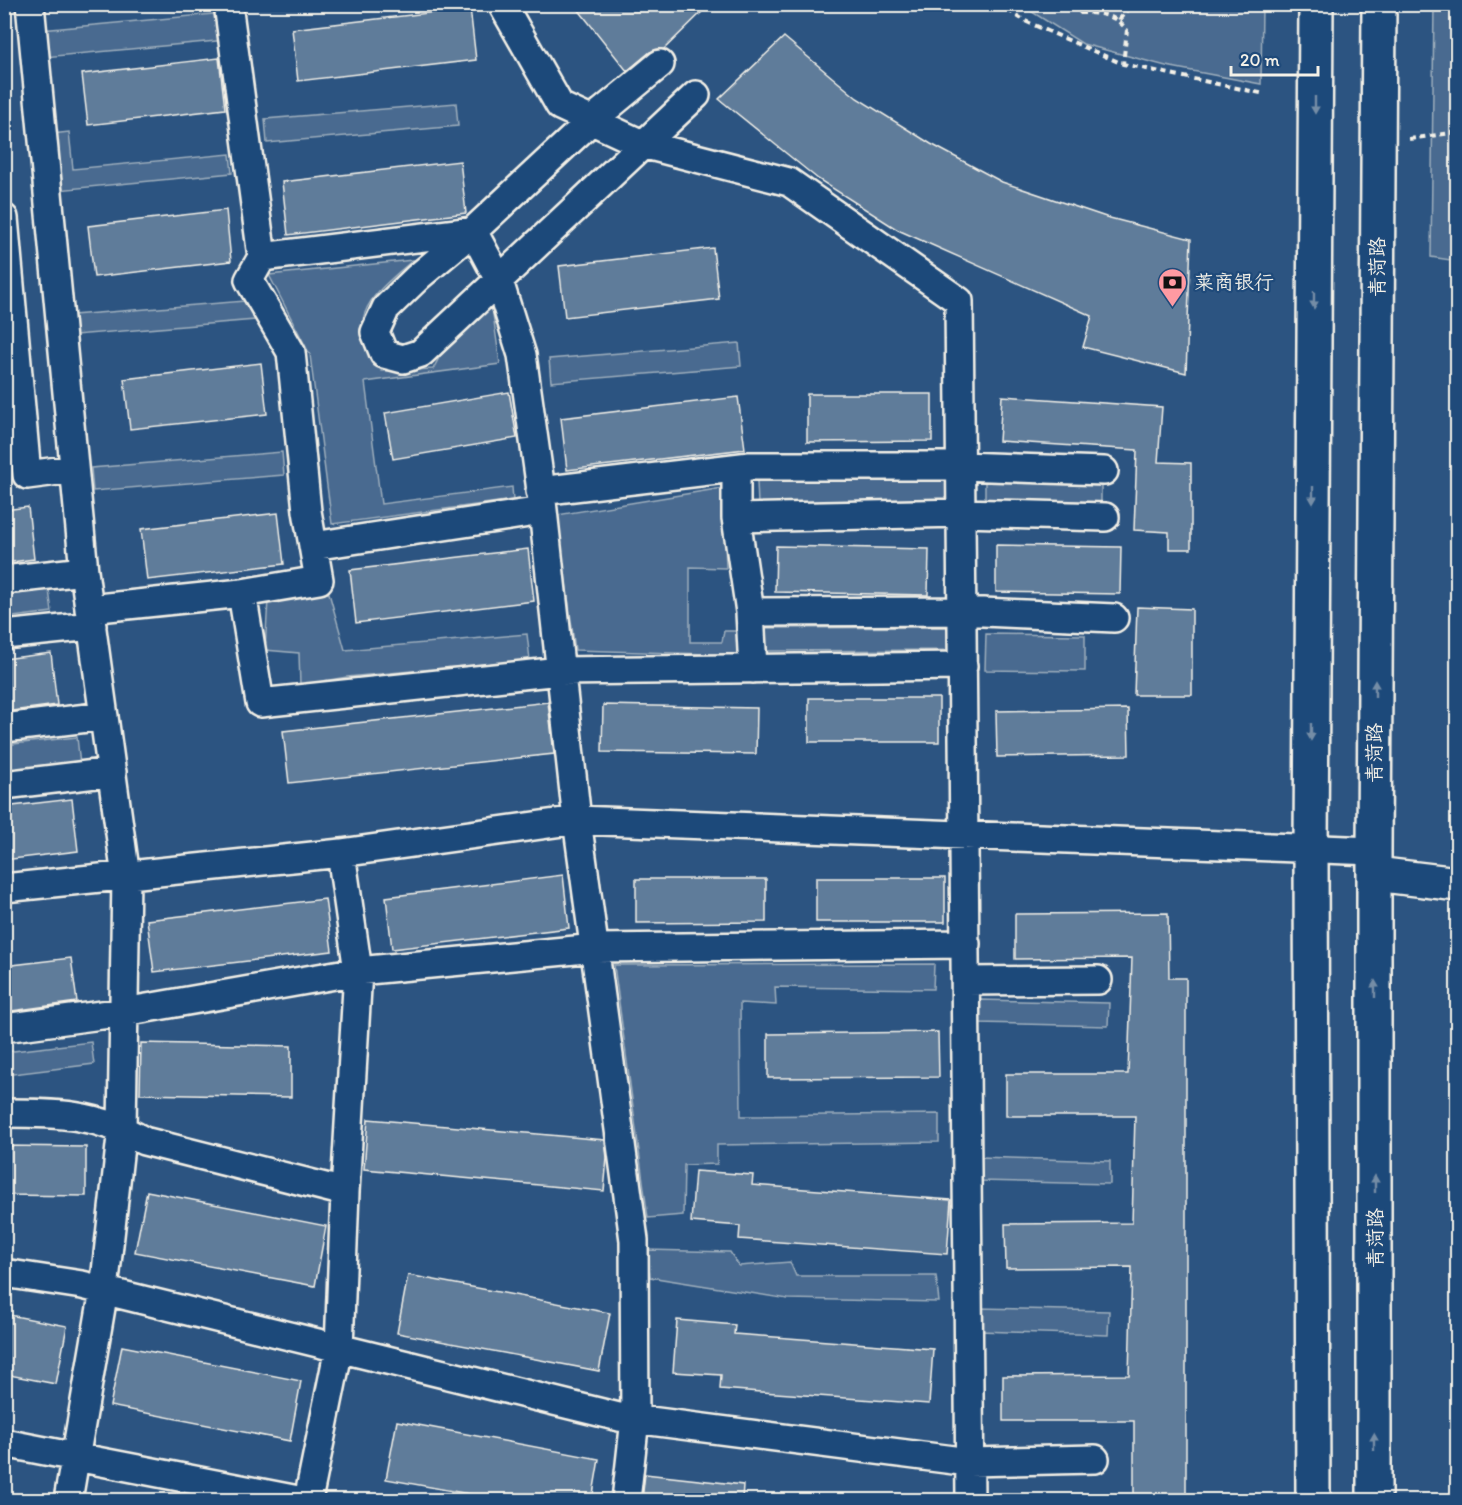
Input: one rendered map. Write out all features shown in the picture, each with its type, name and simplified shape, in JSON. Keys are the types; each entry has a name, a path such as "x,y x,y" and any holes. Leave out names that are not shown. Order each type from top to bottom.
{"main road":[{"path":"1313,1500 1311,849 1316,4"},
{"name":"青菏路","path":"1374,1500 1374,862 1379,4"},
{"path":"1374,862 1458,884"}],"street":[{"path":"4,634 319,580 307,511 291,352 249,280 262,257 228,4"},
{"path":"502,4 560,106 642,144 789,182 959,301 970,1500"},
{"path":"32,5 73,469 84,571 126,877 122,1128 104,1290 68,1500"},
{"path":"660,64 591,121 386,308 375,332 384,354 403,359 420,353 696,95"},
{"path":"4,218 27,475 73,469"},
{"path":"262,257 473,231"},
{"path":"473,231 498,278 522,355 577,820 634,1240 635,1419 626,1500"},
{"path":"313,546 541,501 736,468 961,466 1104,471"},
{"path":"736,468 736,518 750,612 753,669"},
{"path":"736,518 962,513 1105,516"},
{"path":"4,580 84,571"},
{"path":"242,593 260,703 560,671 963,666"},
{"path":"750,612 962,611 1114,618"},
{"path":"4,728 104,716"},
{"path":"4,785 111,772"},
{"path":"4,888 341,853 577,820 1311,849 1374,862"},
{"path":"308,1500 339,1348 345,1192 358,971 341,853"},
{"path":"4,1028 124,1012 358,971 596,948 966,944"},
{"path":"966,981 1098,980"},
{"path":"4,1113 69,1113 122,1128 144,1141 345,1192"},
{"path":"4,1273 104,1290 635,1419 969,1462 1095,1459"},
{"path":"4,1443 298,1500"}],"path":[{"path":"999,4 1025,21 1122,64 1265,94"},
{"path":"1072,4 1081,13 1104,14 1119,20 1127,30 1122,64"},
{"path":"1119,20 1132,4"},
{"path":"1378,140 1398,141 1458,132"}],"shaded area":[{"path":"1021,5 1262,5 1261,84 1166,66 1083,44"},
{"path":"1434,5 1457,5 1457,261 1431,257"},
{"path":"224,13 227,40 44,57 41,30"},
{"path":"456,103 458,126 267,143 265,119"},
{"path":"69,132 73,169 230,154 232,173 58,190 52,134"},
{"path":"413,260 375,296 364,317 362,329 365,346 382,371 433,369 440,356 492,307 500,364 365,382 381,504 512,487 513,500 332,524 310,355 269,275"},
{"path":"245,301 255,320 75,335 73,315"},
{"path":"739,343 741,366 551,382 549,359"},
{"path":"282,452 284,475 93,491 91,468"},
{"path":"948,477 949,501 758,504 757,481"},
{"path":"985,481 1101,482 1101,506 985,506"},
{"path":"723,488 726,568 690,567 690,642 722,642 724,631 738,631 740,655 575,650 557,515"},
{"path":"49,590 52,612 5,618 5,595"},
{"path":"329,593 345,650 527,634 530,660 347,677 300,685 299,653 265,650 268,600"},
{"path":"955,627 955,650 764,651 764,628"},
{"path":"986,634 1085,635 1085,671 985,670"},
{"path":"77,737 80,765 5,773 4,745"},
{"path":"934,964 933,989 775,987 776,1005 740,1003 741,1116 939,1114 939,1142 717,1145 717,1164 684,1165 683,1215 648,1218 614,965"},
{"path":"978,1000 1109,1003 1108,1026 978,1023"},
{"path":"91,1042 94,1064 5,1075 5,1052"},
{"path":"980,1157 1110,1161 1110,1184 979,1181"},
{"path":"647,1250 730,1252 739,1266 790,1262 796,1276 936,1276 939,1302 788,1299 650,1277"},
{"path":"978,1308 1109,1311 1108,1335 978,1331"}],"building":[{"path":"574,4 710,4 664,49 650,52 627,71"},
{"path":"470,8 476,60 298,81 292,29"},
{"path":"784,37 857,98 931,144 1002,182 1106,217 1191,239 1186,373 1083,347 1092,316 898,230 818,179 719,99"},
{"path":"219,58 225,109 88,125 82,74"},
{"path":"460,161 466,213 288,235 282,182"},
{"path":"226,210 231,261 94,277 88,226"},
{"path":"713,248 719,299 565,317 559,266"},
{"path":"261,363 267,414 130,429 124,379"},
{"path":"509,392 517,438 393,459 385,413"},
{"path":"807,394 932,394 932,441 807,442"},
{"path":"1002,396 1162,407 1158,462 1191,463 1191,549 1169,549 1169,532 1134,530 1137,450 999,441"},
{"path":"738,397 745,449 567,470 561,418"},
{"path":"28,507 34,559 4,563 4,510"},
{"path":"278,513 284,564 147,580 141,529"},
{"path":"996,545 1121,547 1120,594 996,592"},
{"path":"776,546 929,549 928,595 775,592"},
{"path":"528,549 534,601 356,623 350,570"},
{"path":"1137,607 1192,609 1192,695 1134,695"},
{"path":"51,653 57,705 4,712 4,659"},
{"path":"809,698 939,698 939,742 809,742"},
{"path":"548,702 554,754 289,783 283,731"},
{"path":"603,705 757,708 756,754 602,752"},
{"path":"1128,709 1129,755 997,757 996,711"},
{"path":"72,799 78,851 4,860 4,807"},
{"path":"563,875 569,928 392,949 386,897"},
{"path":"816,878 945,878 945,922 816,922"},
{"path":"636,879 766,879 766,922 636,923"},
{"path":"325,899 332,951 154,972 147,920"},
{"path":"1168,913 1169,978 1186,978 1186,1500 1134,1499 1134,1421 1003,1421 1003,1376 1129,1375 1132,1267 1006,1268 1005,1224 1132,1223 1135,1116 1006,1116 1006,1074 1128,1074 1132,958 1015,959 1015,914"},
{"path":"71,958 77,1002 4,1012 4,966"},
{"path":"938,1032 939,1077 768,1078 768,1034"},
{"path":"141,1043 291,1046 291,1097 140,1094"},
{"path":"368,1119 605,1140 607,1158 604,1191 364,1169"},
{"path":"4,1146 86,1147 86,1196 4,1195"},
{"path":"695,1171 753,1175 752,1185 951,1200 947,1254 739,1239 740,1226 691,1222"},
{"path":"147,1191 326,1226 315,1286 135,1252"},
{"path":"408,1275 610,1313 599,1371 397,1333"},
{"path":"4,1314 67,1326 56,1384 4,1374"},
{"path":"677,1320 735,1325 734,1334 933,1349 929,1404 720,1389 721,1375 673,1372"},
{"path":"122,1346 301,1381 290,1441 110,1406"},
{"path":"397,1421 599,1459 592,1500 502,1500 386,1479"},
{"path":"645,1474 743,1485 742,1500 642,1500"}],"place":[{"name":"莱商银行","path":"1173,308"}]}
